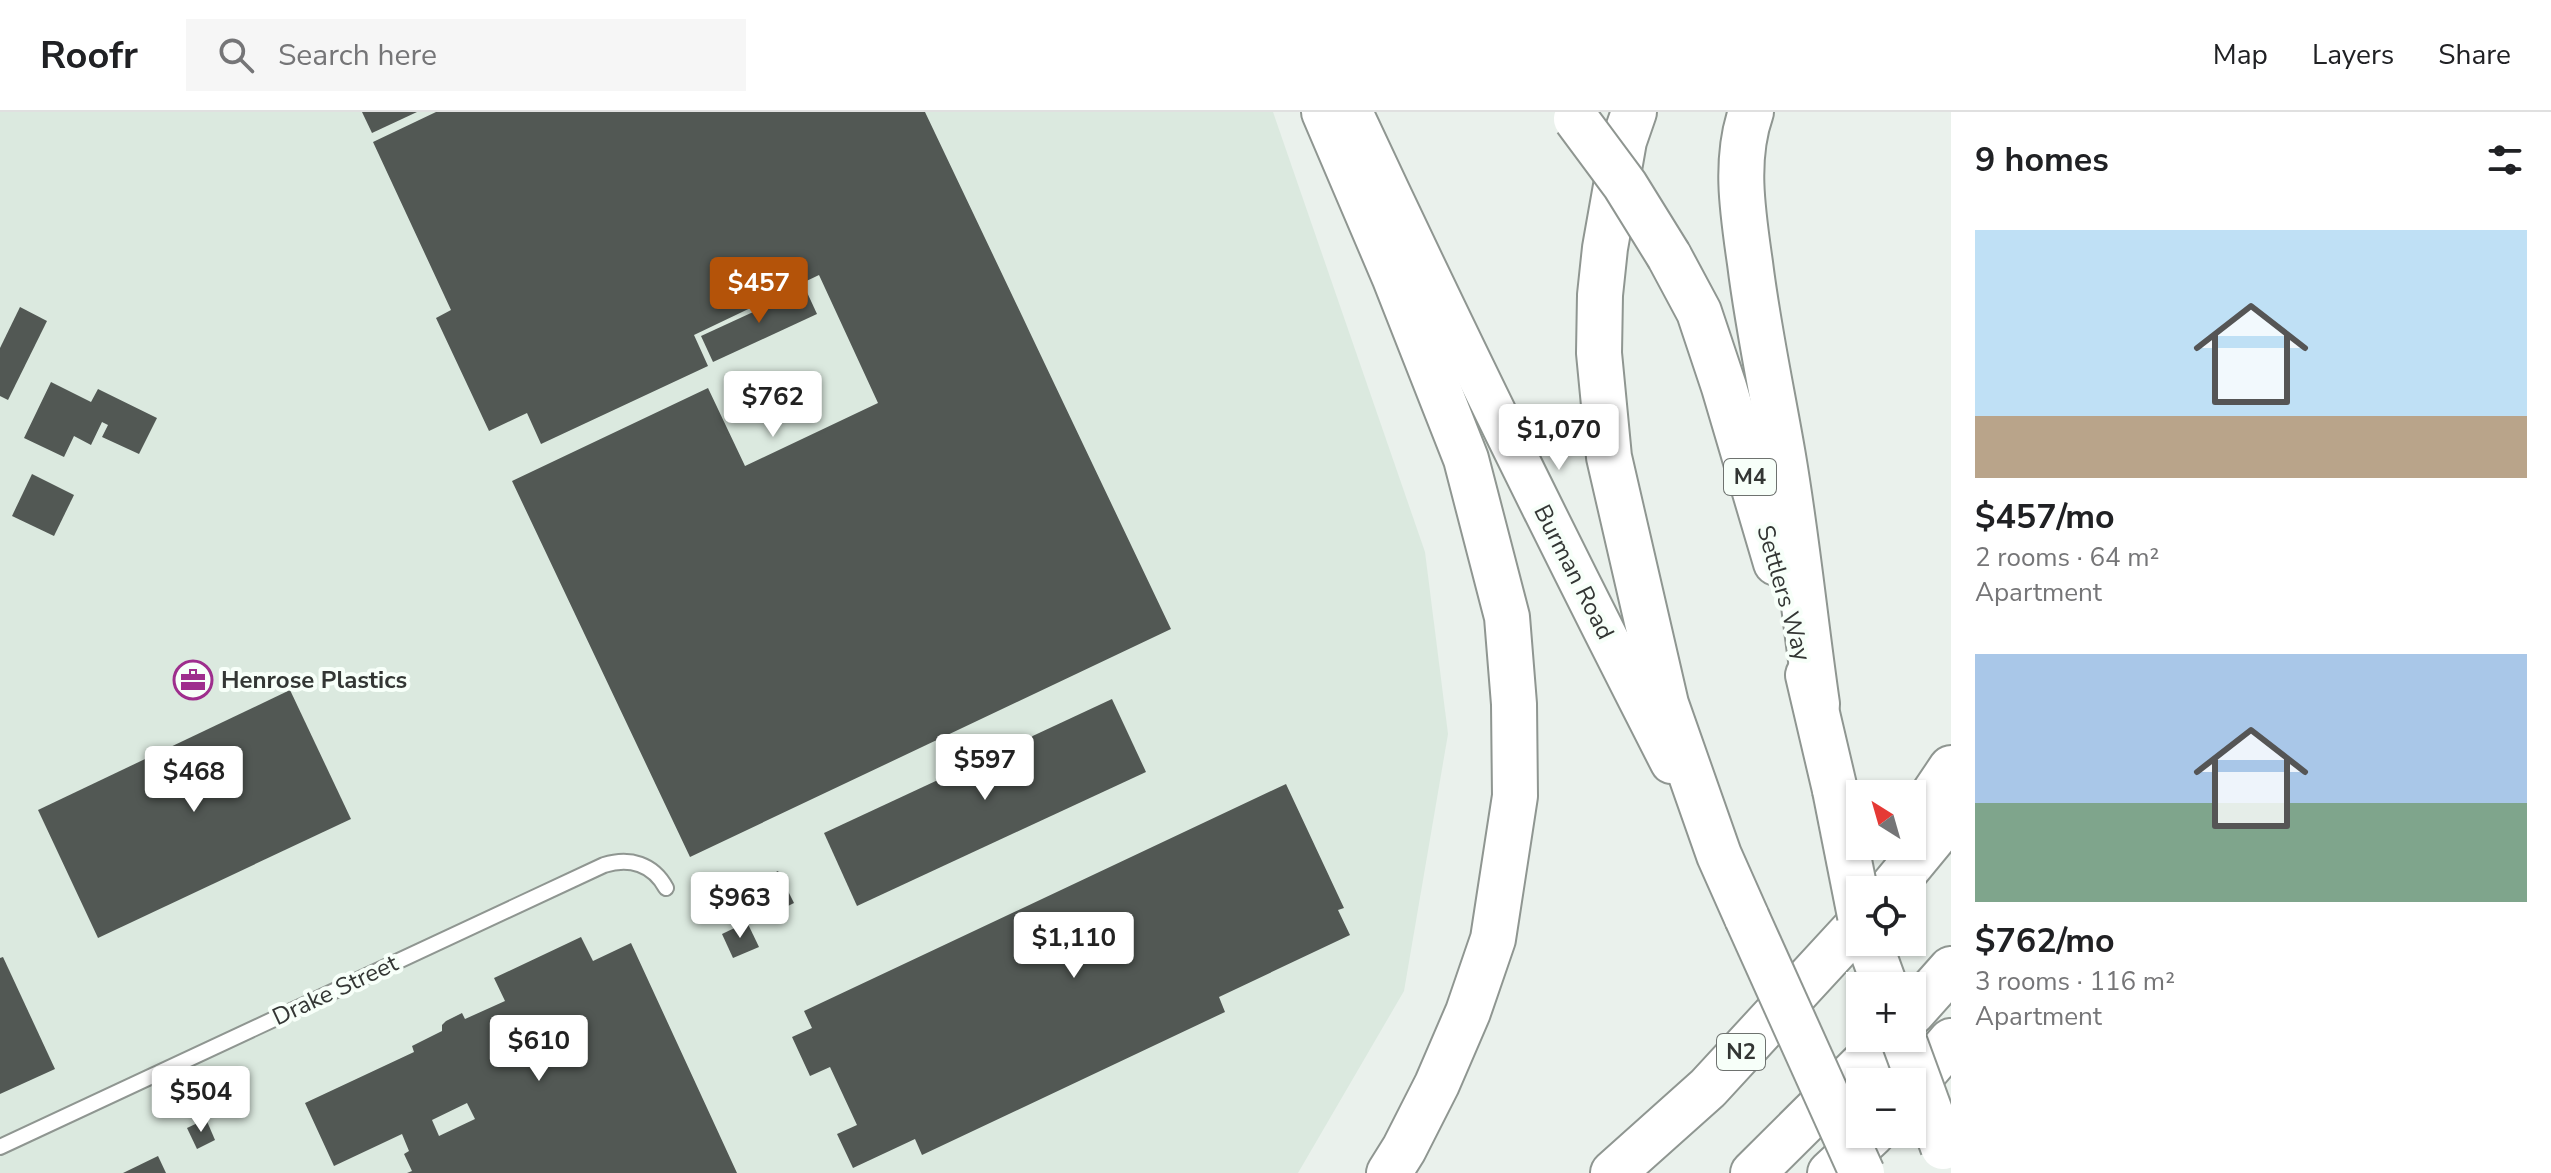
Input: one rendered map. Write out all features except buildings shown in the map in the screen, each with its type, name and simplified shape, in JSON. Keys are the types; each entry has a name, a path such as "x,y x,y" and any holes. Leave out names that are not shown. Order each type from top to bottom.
{"highway":[{"path":"1324,112 1394,276 1466,459 1507,617 1514,704 1515,796 1493,939 1468,1012 1437,1084 1389,1173"},
{"path":"1634,112 1624,141 1600,295 1599,353 1607,442 1666,704 1719,855 1862,1173"},
{"path":"1751,112 1741,176 1742,206 1783,459 1817,704"},
{"name":"Settlers Way","path":"1573,115 1625,185 1699,312 1817,704 1852,876"},
{"path":"1926,805 1951,768"},
{"path":"1902,876 1951,816"},
{"path":"1827,959 1846,927"},
{"name":"N2","path":"1613,1173 1708,1088 1846,938"},
{"path":"1926,997 1951,969"},
{"path":"1926,1070 1951,1041"},
{"path":"1753,1173 1875,1052"},
{"path":"1908,1052 1949,1161"},
{"path":"1830,1173 1857,1148"},
{"path":"1837,1173 1859,1148"}],"main road":[{"name":"Burman Road","path":"1352,112 1434,289 1567,560 1719,855"}],"lane":[{"name":"Drake Street","path":"0,1147 604,865 625,861 645,866 661,879 666,888"}],"shaded area":[{"path":"0,112 1273,112 1425,552 1448,734 1404,991 1298,1173 0,1173"}],"place":[{"name":"Henrose Plastics","path":"193,680"}]}
